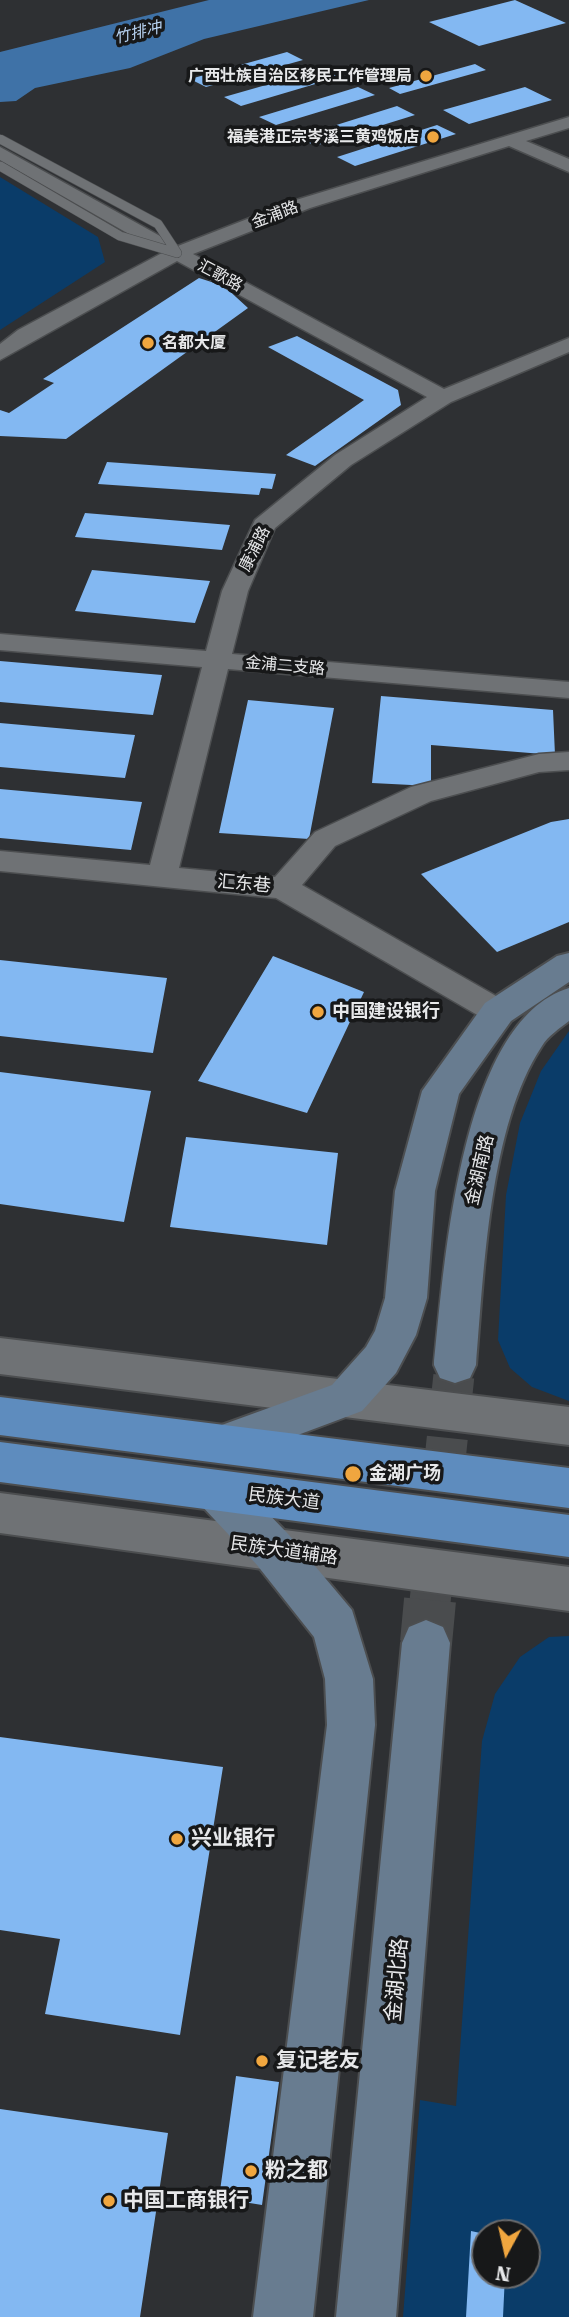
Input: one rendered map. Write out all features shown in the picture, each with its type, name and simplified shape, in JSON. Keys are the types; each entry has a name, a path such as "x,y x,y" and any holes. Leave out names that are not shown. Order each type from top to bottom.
{"highway":[{"name":"民族大道","path":"0,1416 219,1467 569,1536"},
{"name":"民族大道","path":"0,1462 219,1467 569,1488"}],"main road":[{"path":"283,2317 351,1725 349,1679 335,1626 273,1550 219,1467 347,1398 381,1360 395,1335 406,1298 415,1191 441,1091 498,1012 569,965"},
{"name":"金湖南路","path":"455,1365 471,1201 493,1116 527,1039 569,1001"},
{"name":"金湖北路","path":"366,2317 426,1643"}],"street":[{"name":"金浦路","path":"0,354 26,335 177,253 303,204 569,122"},
{"path":"509,140 569,166"},
{"name":"汇歌路","path":"0,152 177,253 443,397"},
{"name":"康浦路","path":"162,876 235,591 264,525 343,460 443,397 569,344"},
{"name":"金浦二支路","path":"0,642 569,690"},
{"path":"283,888 325,839 421,794 539,763 569,761"},
{"name":"汇东巷","path":"0,861 283,888 498,1012"},
{"path":"0,1356 569,1426"},
{"name":"民族大道辅路","path":"0,1513 569,1589"}],"lane":[{"path":"0,139 158,224 177,253"},
{"path":"0,166 120,236 177,253"}],"shaded area":[{"path":"0,177 98,237 105,262 0,330"},
{"path":"569,1031 569,1401 532,1387 510,1368 498,1340 506,1195 520,1123 541,1071"},
{"path":"569,1636 569,2317 403,2317 420,2100 456,2106 482,1741 495,1694 520,1657 549,1637"}],"water":[{"name":"竹排冲","path":"209,0 369,0 204,39 130,68 35,88 16,101 0,102 0,52"}],"building":[{"path":"515,0 566,23 479,46 429,22"},
{"path":"287,52 303,60 206,87 190,79"},
{"path":"475,64 486,70 400,94 389,88"},
{"path":"322,69 339,77 241,106 224,97"},
{"path":"358,87 375,95 276,125 259,117"},
{"path":"525,87 552,100 469,124 443,110"},
{"path":"397,106 415,115 315,146 298,137"},
{"path":"437,125 456,134 355,166 337,157"},
{"name":"名都大厦","path":"199,278 224,286 248,308 66,439 0,436 0,410 9,413 54,383 43,379"},
{"path":"297,336 398,390 401,405 315,466 286,455 364,400 268,347"},
{"path":"107,462 276,474 272,489 261,488 259,495 98,484"},
{"path":"85,513 230,525 222,550 75,537"},
{"path":"92,570 210,581 195,623 75,611"},
{"path":"0,661 162,675 153,715 0,702"},
{"path":"381,696 553,710 555,755 431,745 431,786 372,783"},
{"path":"248,700 334,708 309,839 219,833"},
{"path":"0,723 135,735 125,778 0,767"},
{"path":"0,789 142,802 131,850 0,838"},
{"path":"569,819 569,922 497,952 421,874 551,822"},
{"path":"273,956 364,992 307,1113 198,1081"},
{"path":"0,960 167,978 153,1053 0,1036"},
{"path":"0,1072 151,1091 124,1222 0,1204"},
{"path":"186,1137 338,1153 327,1245 170,1227"},
{"path":"0,1737 223,1767 180,2035 45,2014 60,1939 0,1930"},
{"path":"236,2076 279,2082 262,2205 219,2198"},
{"path":"0,2109 168,2133 140,2317 0,2317"},
{"path":"471,2231 471,2289 504,2289 503,2317 466,2317"}],"tunnel":[{"path":"430,1602 455,1365"},
{"path":"426,1643 430,1600"}],"place":[{"name":"广西壮族自治区移民工作管理局","path":"426,76"},
{"name":"福美港正宗岑溪三黄鸡饭店","path":"433,137"},
{"name":"名都大厦","path":"148,343"},
{"name":"中国建设银行","path":"318,1012"},
{"name":"金湖广场","path":"353,1474"},
{"name":"兴业银行","path":"177,1839"},
{"name":"复记老友","path":"262,2061"},
{"name":"粉之都","path":"251,2171"},
{"name":"中国工商银行","path":"109,2201"}]}
